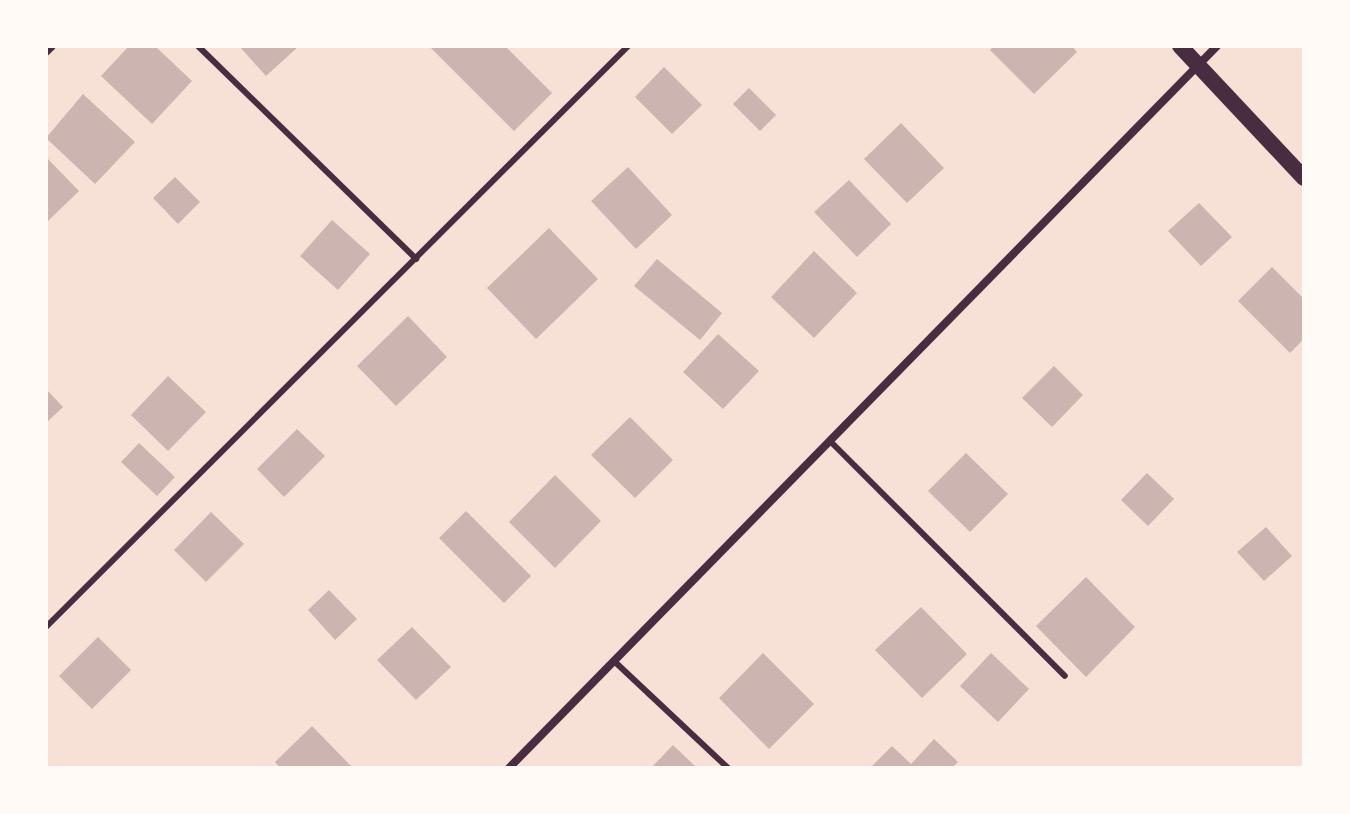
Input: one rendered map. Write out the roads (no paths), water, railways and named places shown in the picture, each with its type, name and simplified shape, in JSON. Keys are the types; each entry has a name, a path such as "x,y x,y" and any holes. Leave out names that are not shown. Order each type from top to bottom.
{"main road":[{"path":"1180,46 1304,178"}],"street":[{"path":"46,52 52,46"},
{"path":"509,768 1217,46"}],"lane":[{"path":"198,46 416,259"},
{"path":"46,627 628,46"},
{"path":"830,441 1065,676"},
{"path":"614,661 728,768"}]}
